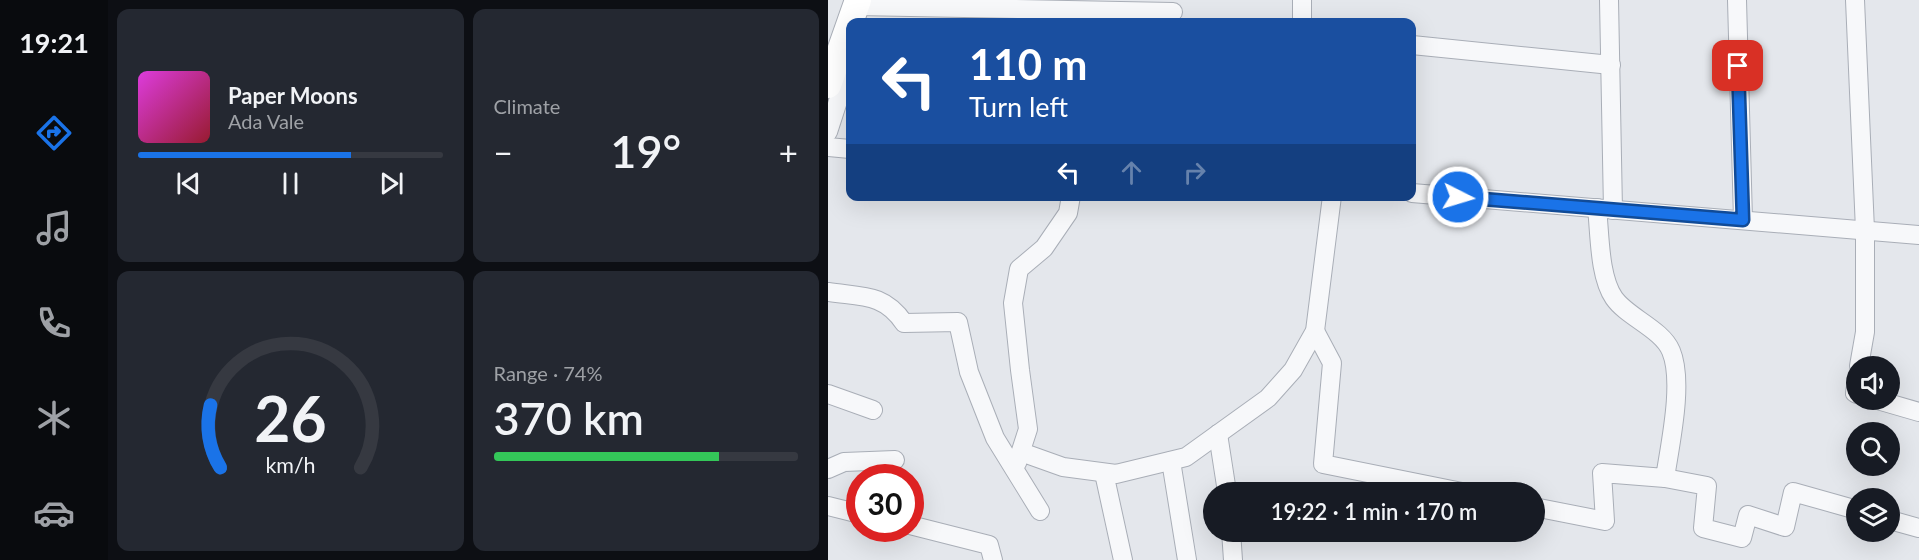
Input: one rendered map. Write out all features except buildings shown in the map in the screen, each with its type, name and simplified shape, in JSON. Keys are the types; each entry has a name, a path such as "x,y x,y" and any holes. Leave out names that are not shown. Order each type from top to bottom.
{"main road":[{"path":"828,85 846,46"}],"street":[{"path":"1302,0 1302,18"},
{"path":"1609,0 1611,65 1604,274 1614,298 1661,337 1670,349 1675,367 1675,414 1665,478"},
{"path":"1737,0 1743,220"},
{"path":"1855,0 1865,230 1865,332 1861,356"},
{"path":"864,7 1046,5 1173,11"},
{"path":"1416,45 1611,65"},
{"path":"828,132 846,76"},
{"path":"828,147 846,149"},
{"path":"1416,193 1919,235"},
{"path":"1014,470 1028,429 1012,303 1019,268 1044,248 1068,213 1070,201"},
{"path":"1021,452 1063,467 1116,474 1186,457 1268,398 1293,370 1315,331 1331,201"},
{"path":"828,292 878,299 895,310 904,323 958,322 969,372 994,438 1040,511"},
{"path":"1315,331 1332,363 1323,464 1412,482"},
{"path":"828,394 873,410"},
{"path":"1900,407 1919,412"},
{"path":"1218,434 1225,482"},
{"path":"828,468 844,462 895,460"},
{"path":"1171,461 1187,560"},
{"path":"1104,472 1123,560"},
{"path":"1545,509 1605,521 1602,473 1665,478 1707,486 1703,528 1742,538 1748,515 1785,527 1793,492 1846,507"},
{"path":"828,506 846,510"},
{"path":"1900,523 1919,528"},
{"path":"924,529 989,545 993,560"},
{"path":"1232,542 1233,560"}],"route":[{"path":"1458,197 1743,220 1738,66"}]}
